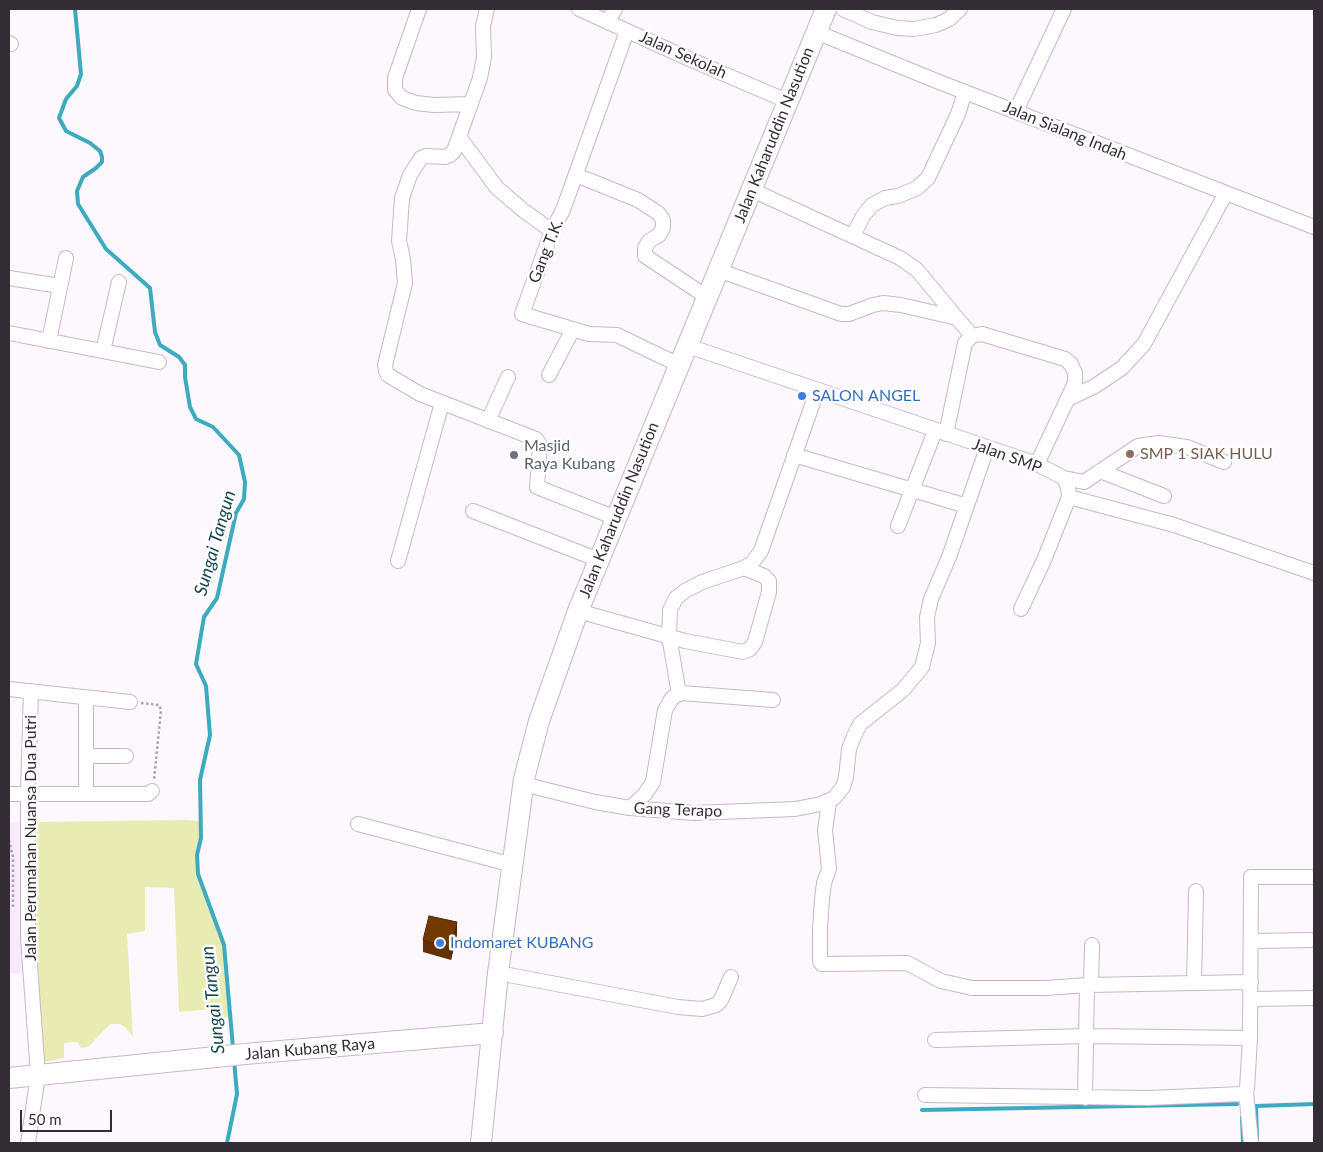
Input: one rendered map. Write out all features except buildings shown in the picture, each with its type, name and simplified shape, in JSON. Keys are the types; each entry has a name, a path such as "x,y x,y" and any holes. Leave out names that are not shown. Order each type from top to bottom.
{"highway":[{"name":"Jalan Kaharuddin Nasution","path":"481,1143 498,973 523,784 539,721 578,610 826,9"},
{"name":"Jalan Kubang Raya","path":"9,1078 245,1054 493,1033"}],"street":[{"path":"419,9 395,78 395,90 402,98 416,103 434,105 471,104"},
{"path":"487,9 483,26 484,57 480,78 460,138 450,155 444,157 426,156 417,162 402,198 399,241 405,283 385,365 388,375 420,394 536,439 540,445 537,488 616,518"},
{"name":"Jalan Sekolah","path":"579,9 787,101"},
{"path":"608,22 615,9"},
{"path":"843,9 872,22 897,28 914,29 936,25 949,19 960,9"},
{"path":"1016,111 1064,9"},
{"name":"Gang T.K.","path":"627,31 576,175 563,210 552,231 522,314 589,334 617,335 679,364"},
{"name":"Jalan Sialang Indah","path":"816,32 965,92 1314,227"},
{"path":"853,236 863,216 872,204 917,188 928,178 958,114 965,92"},
{"path":"460,138 497,188 552,231"},
{"path":"576,175 638,200 658,213 663,220 663,228 659,235 649,241 645,248 645,256 707,297"},
{"path":"752,190 900,258 918,270 972,336"},
{"path":"1068,399 1095,386 1122,368 1144,344 1226,193"},
{"path":"49,341 66,258"},
{"path":"718,270 841,314 849,314 873,304 883,303 901,305 958,318"},
{"path":"9,278 60,286"},
{"path":"103,351 119,282"},
{"path":"549,375 573,329"},
{"path":"9,333 159,362"},
{"path":"898,526 912,490 941,433 965,343 972,336 982,334 1065,359 1071,364 1075,373 1075,383 1037,464"},
{"name":"Jalan SMP","path":"688,346 1037,464 1064,478"},
{"path":"488,421 508,377"},
{"path":"679,694 668,636 670,610 676,598 702,582 744,568 752,563 760,550 817,391"},
{"path":"398,561 442,403"},
{"path":"1064,478 1084,482 1138,446 1158,443 1187,447 1224,462"},
{"path":"987,448 932,600 927,617 928,643 922,667 903,690 860,724 849,749 843,787 831,800 825,830 829,869 824,883 822,899 820,930 822,964 907,962 941,981 972,988 1046,988 1089,985 1250,982"},
{"path":"794,455 966,506"},
{"path":"1100,471 1164,496"},
{"path":"1021,609 1044,560 1069,497 1064,478"},
{"path":"1069,497 1174,525 1314,574"},
{"path":"473,511 600,560"},
{"path":"578,610 668,636 731,651 743,652 750,649 755,642 768,600 769,581 764,576 744,568"},
{"path":"9,689 130,702"},
{"name":"Jalan Perumahan Nuansa Dua Putri","path":"28,1143 38,1075 28,938 28,793 31,691"},
{"path":"630,808 645,794 653,782 665,710 672,698 681,693 773,700"},
{"path":"86,698 86,794"},
{"path":"86,756 126,756"},
{"name":"Gang Terapo","path":"523,784 595,802 630,808 694,813 795,809 831,800"},
{"path":"9,794 148,794 152,792"},
{"path":"358,824 513,865"},
{"path":"1251,1143 1246,1091 1250,1038 1251,877 1314,877"},
{"path":"1194,983 1196,891"},
{"path":"1250,941 1314,940"},
{"path":"1085,1098 1086,1036 1092,945"},
{"path":"498,973 669,1005 702,1009 716,1005 721,1000 731,978"},
{"path":"1250,998 1314,998"},
{"path":"935,1040 1086,1036 1250,1038"},
{"path":"925,1095 1148,1098 1239,1095 1246,1091"}],"path":[{"path":"130,702 158,705 161,710 152,792"},
{"path":"9,840 13,855 13,907 9,907"}],"shaded area":[{"path":"9,822 24,822 28,974 9,973"}],"green space":[{"path":"200,821 201,838 197,855 198,874 224,945 230,1017 216,1018 214,1009 179,1012 174,888 145,887 145,931 127,934 133,1037 120,1024 110,1024 88,1047 81,1048 77,1042 64,1043 64,1058 44,1062 33,936 33,822"}],"waterway":[{"name":"Sungai Tangun","path":"75,9 81,74 77,86 66,99 59,118 66,131 90,143 100,151 102,157 102,162 83,177 77,191 78,204 106,249 150,288 155,332 160,345 179,357 185,365 190,407 196,419 213,427 239,455 245,482 244,499 236,513 217,598 204,617 196,664 206,686 210,735 200,780 201,838 197,855 198,874 224,945 233,1048"},
{"name":"Sungai Tangun","path":"227,1143 237,1094 234,1060"},
{"path":"922,1110 1237,1104"},
{"path":"1257,1140 1256,1106 1314,1104"},
{"path":"1242,1117 1243,1143"}],"place":[{"name":"SALON ANGEL","path":"802,396"},
{"name":"SMP 1 SIAK HULU","path":"1130,454"},
{"name":"Masjid Raya Kubang","path":"514,455"},
{"name":"Indomaret KUBANG","path":"440,943"}]}
